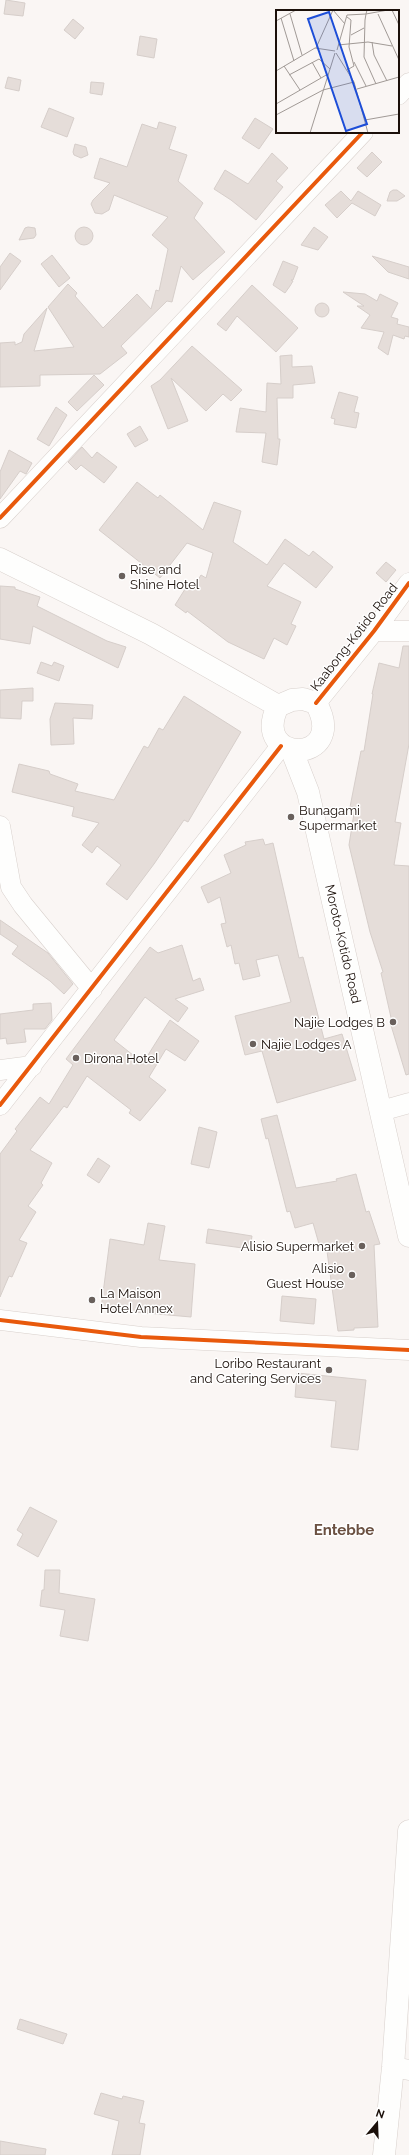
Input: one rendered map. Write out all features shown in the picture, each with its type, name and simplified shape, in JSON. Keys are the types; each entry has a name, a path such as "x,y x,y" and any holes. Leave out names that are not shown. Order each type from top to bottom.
{"main road":[{"path":"0,559 151,634 278,706"},
{"path":"292,700 303,700 316,703 324,725 322,736 314,745 304,751 287,748 274,736 271,725 278,706 292,700"},
{"name":"Moroto-Kotido Road","path":"308,792 314,745"},
{"name":"Moroto-Kotido Road","path":"287,748 308,792 409,1236"},
{"path":"384,2155 401,2068 409,1831"}],"street":[{"path":"399,94 409,83"},
{"path":"0,518 362,133"},
{"name":"Kaabong-Kotido Road","path":"316,703 374,631 409,583"},
{"path":"374,631 409,631"},
{"path":"0,1105 287,748"},
{"path":"0,826 12,887 23,905 92,989"},
{"path":"0,1070 32,1066"},
{"path":"381,1111 409,1103"},
{"path":"0,1320 141,1337 409,1350"}],"building":[{"path":"6,0 25,3 23,16 4,14"},
{"path":"73,19 84,28 75,39 64,30"},
{"path":"140,36 157,39 154,58 137,55"},
{"path":"8,77 21,80 19,91 5,88"},
{"path":"91,82 104,83 102,95 90,93"},
{"path":"49,108 74,118 67,137 41,127"},
{"path":"255,118 273,129 259,149 242,138"},
{"path":"159,122 176,127 169,149 187,155 178,181 203,203 194,218 225,252 193,280 181,266 172,302 167,301 121,346 127,353 100,374 40,375 40,386 0,387 0,343 15,342 15,345 22,342 24,334 47,308 34,351 74,347 48,307 68,284 77,293 75,296 103,328 137,294 151,309 156,290 159,291 168,249 152,235 168,217 114,195 109,210 102,214 95,213 91,204 93,200 110,183 94,178 100,158 127,167 142,124 157,129"},
{"path":"75,144 86,147 88,155 81,158 74,155 73,152"},
{"path":"372,152 382,162 367,177 357,168"},
{"path":"272,153 288,168 276,181 283,187 256,220 231,200 214,189 225,170 248,184"},
{"path":"397,190 405,196 397,201 387,201 390,192"},
{"path":"341,191 351,201 358,191 381,205 375,216 352,203 337,218 325,205"},
{"path":"84,227 90,230 93,236 90,242 84,245 78,242 75,236 78,230"},
{"path":"314,227 328,237 318,250 301,245"},
{"path":"25,228 35,228 36,235 34,238 19,240"},
{"path":"10,253 21,261 0,290 0,267"},
{"path":"52,255 70,278 59,287 41,264"},
{"path":"372,256 409,267 409,279 388,272"},
{"path":"283,261 298,267 293,280 291,280 293,281 285,293 273,285"},
{"path":"252,285 298,328 276,352 237,316 226,331 217,324"},
{"path":"343,292 365,294 377,301 380,294 398,303 391,317 398,319 397,324 409,327 409,337 405,336 404,339 393,335 388,355 378,348 384,332 361,328 370,315 357,306 364,306"},
{"path":"322,303 327,305 329,310 327,315 322,317 317,315 315,310 317,305"},
{"path":"192,346 242,390 231,401 223,394 206,411 171,378 188,421 168,429 151,386 160,380"},
{"path":"292,355 292,367 312,366 315,383 293,385 293,398 277,398 278,439 280,439 277,465 262,462 266,433 236,432 240,408 266,412 267,383 281,384 280,356"},
{"path":"94,375 104,385 77,411 68,402"},
{"path":"339,392 358,397 354,412 359,413 356,428 334,424 335,419 331,418"},
{"path":"56,407 67,415 49,446 37,439"},
{"path":"140,426 148,440 135,447 127,434"},
{"path":"82,447 92,458 97,452 117,467 104,483 81,465 76,470 68,462"},
{"path":"9,450 32,463 26,474 20,471 0,499 0,472"},
{"path":"137,482 158,498 160,495 203,530 214,502 241,511 233,542 267,565 285,539 309,556 313,551 333,567 316,588 284,563 267,586 301,602 291,624 296,626 287,645 274,638 264,659 228,642 187,611 186,613 175,605 187,586 192,590 201,575 206,578 213,553 187,543 160,578 99,530"},
{"path":"386,562 396,570 386,582 376,573"},
{"path":"0,586 15,587 15,589 40,597 37,606 107,641 126,647 118,668 33,626 30,644 0,639"},
{"path":"403,646 409,646 409,744 395,822 401,823 394,865 409,866 409,1074 406,1075 390,1022 392,1022 381,973 383,972 370,932 349,845 355,807 350,807 361,751 364,751 372,694 379,663 399,668"},
{"path":"41,662 52,666 54,662 64,666 59,681 37,673"},
{"path":"33,688 33,701 22,701 21,719 0,718 0,690"},
{"path":"184,696 241,732 188,822 184,820 127,900 106,884 121,865 97,846 92,853 82,845 99,823 72,816 74,807 12,792 19,764 49,771 50,774 78,784 75,791 114,800 144,746 148,748 159,728 163,730"},
{"path":"55,703 93,705 92,719 73,718 74,744 51,745 50,719"},
{"path":"263,839 265,845 273,843 299,958 303,957 324,1039 342,1034 356,1080 277,1103 262,1051 245,1055 235,1016 291,1002 278,955 256,960 260,976 243,980 239,963 235,964 231,945 227,947 221,924 226,923 220,897 208,903 201,887 231,873 224,855 246,845 245,842"},
{"path":"0,920 48,953 73,984 64,994 50,981 12,954 18,946 0,934"},
{"path":"182,945 193,981 200,978 204,990 175,999 188,1008 178,1022 145,997 114,1040 143,1063 170,1020 199,1041 185,1061 166,1049 149,1077 166,1090 140,1121 129,1113 131,1110 87,1076 67,1108 64,1106 30,1150 52,1163 41,1183 43,1185 28,1206 36,1212 19,1240 27,1243 12,1277 9,1276 0,1297 0,1154 17,1131 15,1129 40,1097 49,1104 73,1065 66,1059 150,947 158,953"},
{"path":"51,1003 52,1020 45,1029 24,1029 26,1042 7,1044 6,1038 0,1039 0,1014 33,1010 33,1004"},
{"path":"277,1115 296,1188 337,1181 336,1179 356,1174 366,1212 369,1211 380,1244 374,1245 378,1327 354,1328 354,1330 338,1331 326,1244 319,1244 313,1223 295,1228 290,1211 287,1212 268,1138 266,1139 261,1119"},
{"path":"199,1127 217,1132 209,1168 191,1164"},
{"path":"98,1158 110,1166 99,1183 87,1175"},
{"path":"148,1223 165,1226 159,1260 195,1264 191,1317 101,1309 110,1239 144,1245"},
{"path":"208,1229 252,1236 250,1249 206,1243"},
{"path":"282,1296 316,1299 314,1324 280,1321"},
{"path":"297,1373 366,1380 358,1450 331,1447 336,1401 295,1397"},
{"path":"30,1507 57,1521 38,1557 17,1545 23,1534 17,1530"},
{"path":"45,1570 60,1570 59,1593 95,1599 88,1641 60,1636 65,1610 40,1606 42,1590 44,1590"},
{"path":"20,2019 67,2034 63,2044 17,2029"},
{"path":"101,2093 122,2099 123,2096 144,2101 139,2123 145,2124 140,2155 112,2155 119,2121 94,2114"},
{"path":"0,2141 46,2149 45,2155 0,2155"}],"cycle path":[{"path":"0,518 362,133"},
{"path":"316,703 374,631 409,583"},
{"path":"0,1105 281,746"},
{"path":"0,1320 141,1337 409,1350"}],"place":[{"name":"Rise and Shine Hotel","path":"122,576"},
{"name":"Bunagami Supermarket","path":"291,817"},
{"name":"Najie Lodges B","path":"393,1022"},
{"name":"Najie Lodges A","path":"253,1044"},
{"name":"Dirona Hotel","path":"76,1058"},
{"name":"Alisio Supermarket","path":"362,1246"},
{"name":"Alisio Guest House","path":"352,1275"},
{"name":"La Maison Hotel Annex","path":"92,1300"},
{"name":"Loribo Restaurant and Catering Services","path":"329,1370"}],"district":[{"name":"Entebbe","path":"344,1530"}]}
